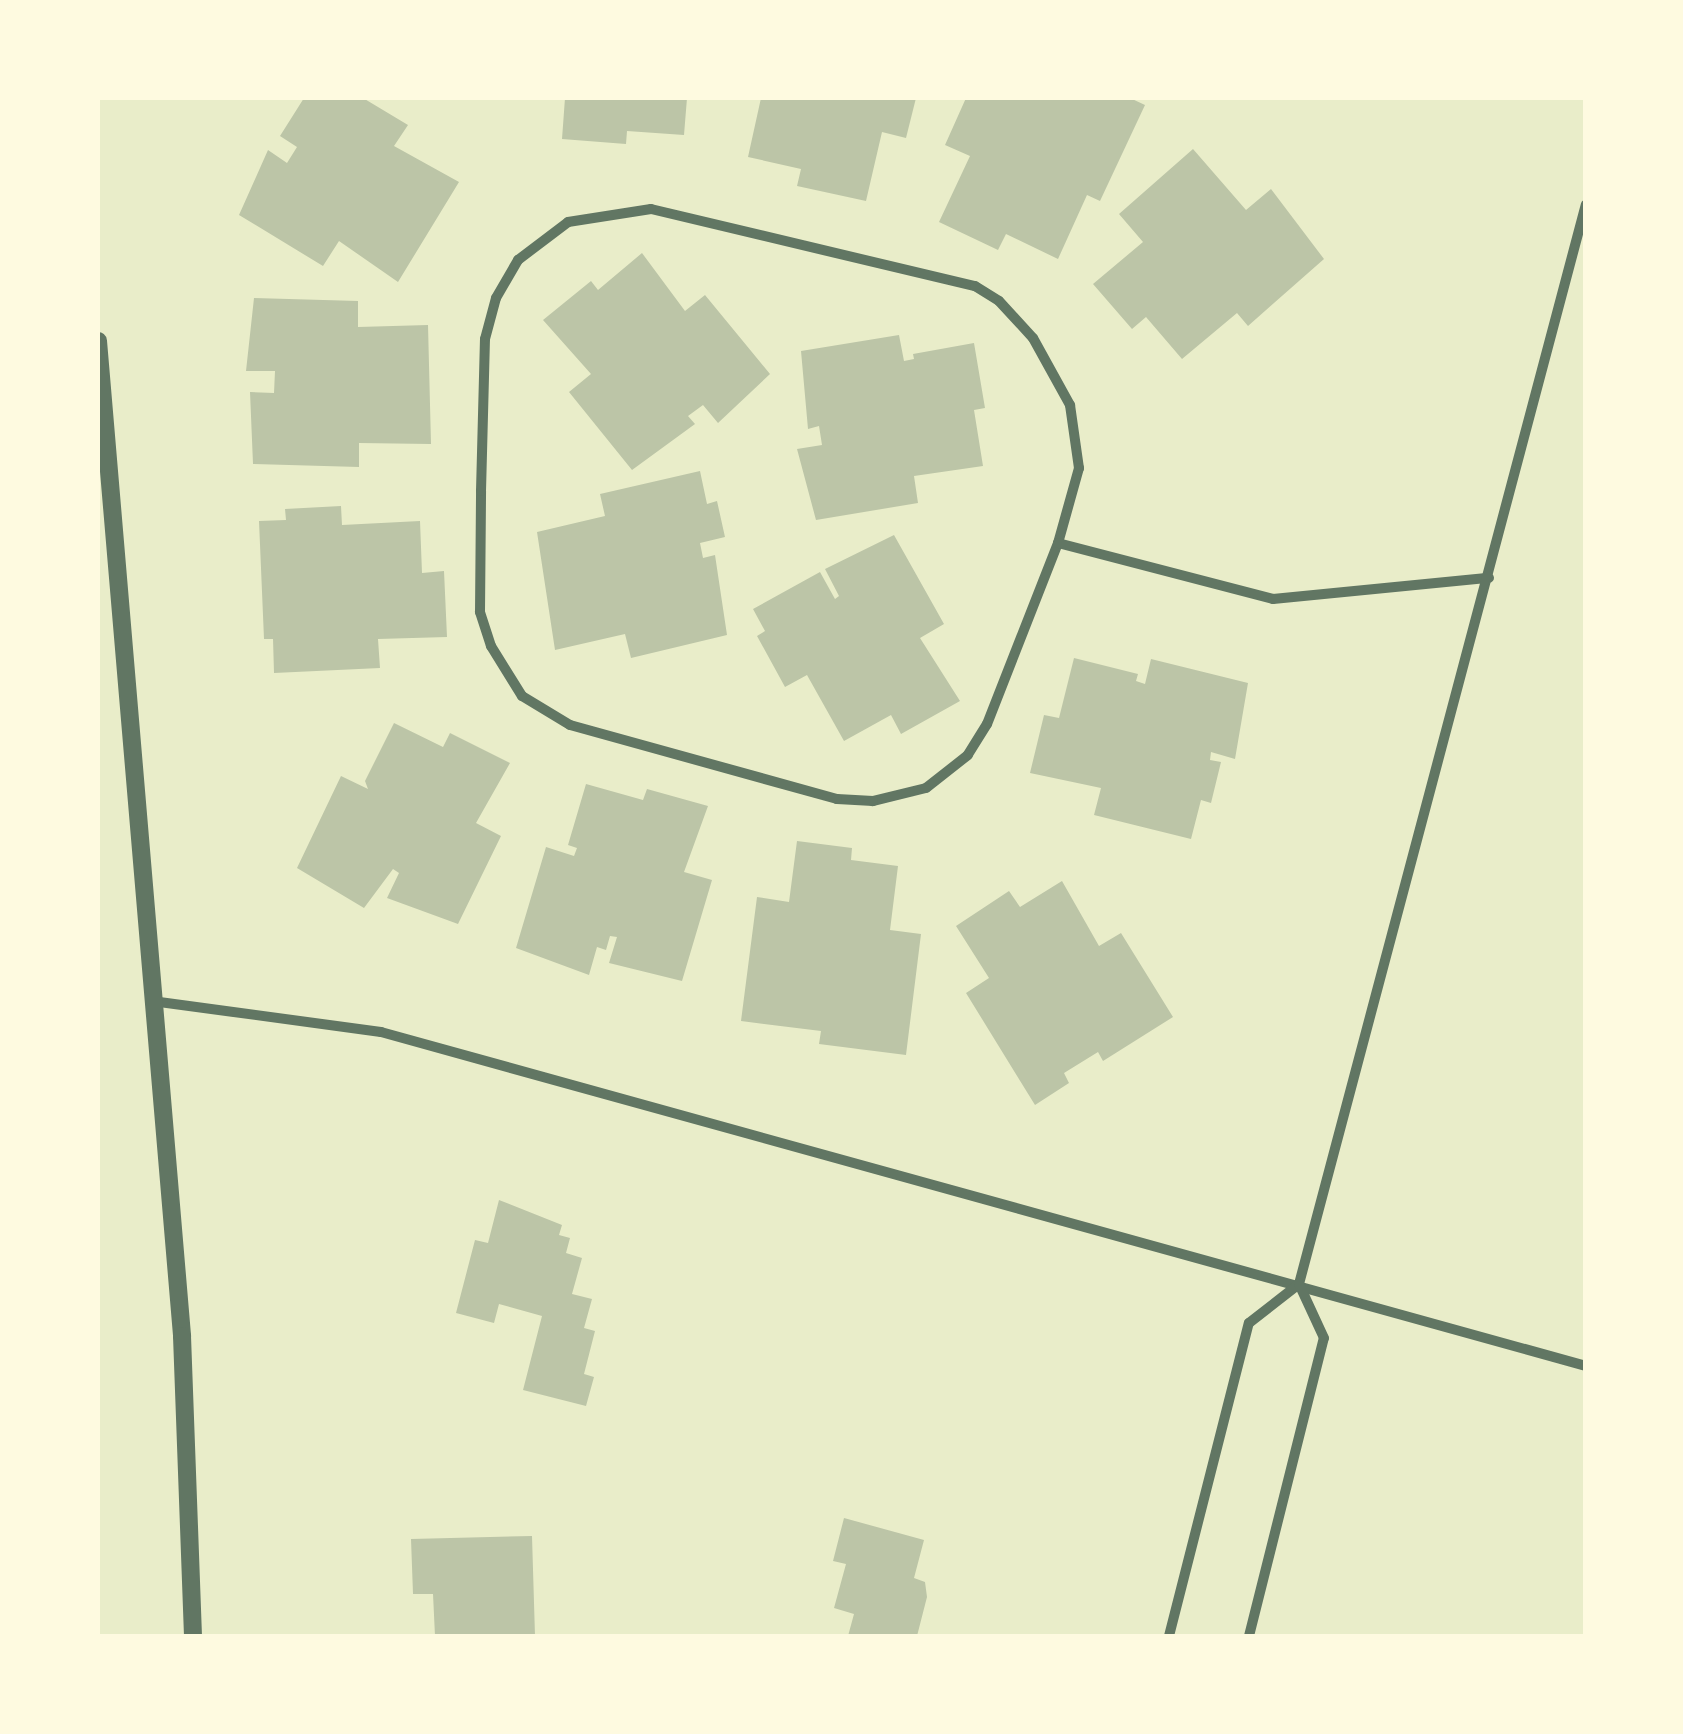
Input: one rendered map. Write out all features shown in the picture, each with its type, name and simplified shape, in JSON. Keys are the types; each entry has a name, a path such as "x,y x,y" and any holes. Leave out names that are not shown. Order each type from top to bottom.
{"street":[{"path":"1170,1636 1249,1323 1299,1284 1586,204"},
{"path":"652,208 951,276 1000,301 1033,338 1076,427 1077,484 1058,543 987,724 968,755 942,780 909,795 836,799 570,725 522,696 500,665 480,612 484,339 502,284 528,251 568,222 652,208"},
{"path":"98,341 182,1336 194,1636"},
{"path":"1058,543 1273,599 1489,578"},
{"path":"151,1001 381,1032 1586,1366"},
{"path":"1249,1636 1324,1338 1299,1284"}],"building":[{"path":"304,98 363,98 408,125 394,146 459,182 398,282 339,241 323,266 239,215 268,150 287,163 297,147 280,136"},
{"path":"565,98 687,98 684,135 627,131 626,144 562,139"},
{"path":"761,98 916,98 906,138 882,132 866,201 797,186 801,169 748,157"},
{"path":"966,98 1130,98 1145,105 1100,201 1087,195 1058,259 1006,234 998,250 939,222 970,156 945,145"},
{"path":"1193,149 1246,210 1271,189 1324,259 1248,326 1237,313 1182,359 1146,317 1132,329 1093,284 1143,242 1119,214"},
{"path":"642,253 685,311 705,295 770,374 718,423 703,405 688,416 695,424 632,470 569,392 591,374 543,320 591,281 598,290"},
{"path":"254,298 358,301 358,327 428,325 431,444 359,443 359,467 253,464 250,392 274,393 275,371 246,371"},
{"path":"899,335 904,361 914,359 913,354 974,343 985,408 974,410 983,466 914,476 918,503 816,520 797,449 822,445 819,426 808,429 801,351"},
{"path":"700,471 707,504 717,501 725,537 700,543 703,558 715,555 727,635 631,658 625,634 555,650 537,532 605,516 600,494"},
{"path":"341,506 342,525 420,521 422,573 444,571 447,637 378,639 380,668 274,673 273,639 264,639 259,521 286,520 285,509"},
{"path":"894,535 944,624 920,638 960,701 901,734 891,715 844,741 807,675 785,687 757,636 765,631 753,609 820,572 835,599 839,596 825,569"},
{"path":"1074,658 1138,674 1136,681 1145,684 1151,659 1248,683 1235,759 1211,752 1210,760 1221,762 1211,803 1201,800 1191,839 1094,815 1101,788 1030,773 1044,715 1059,718"},
{"path":"394,723 443,747 450,733 510,763 476,823 501,836 458,924 387,898 399,873 393,869 364,908 297,868 341,776 368,789 365,781"},
{"path":"586,784 643,800 647,789 708,806 684,872 712,880 682,981 609,963 617,937 610,936 606,950 597,947 589,975 516,948 546,847 574,856 577,848 568,845"},
{"path":"797,841 852,848 851,860 898,866 890,930 921,934 906,1055 819,1044 821,1031 741,1021 757,897 789,902"},
{"path":"1062,881 1099,946 1121,933 1173,1017 1103,1061 1098,1052 1064,1073 1069,1083 1035,1105 966,993 989,978 956,926 1009,891 1020,907"},
{"path":"499,1200 562,1225 559,1235 570,1238 566,1253 582,1258 572,1294 592,1299 584,1328 595,1331 584,1374 594,1377 586,1406 523,1390 542,1316 499,1304 494,1323 456,1313 475,1240 488,1243"},
{"path":"844,1518 924,1540 914,1578 925,1582 927,1597 917,1636 848,1636 854,1614 834,1608 846,1564 833,1561"},
{"path":"532,1536 535,1636 435,1636 433,1594 413,1594 411,1539"}]}
